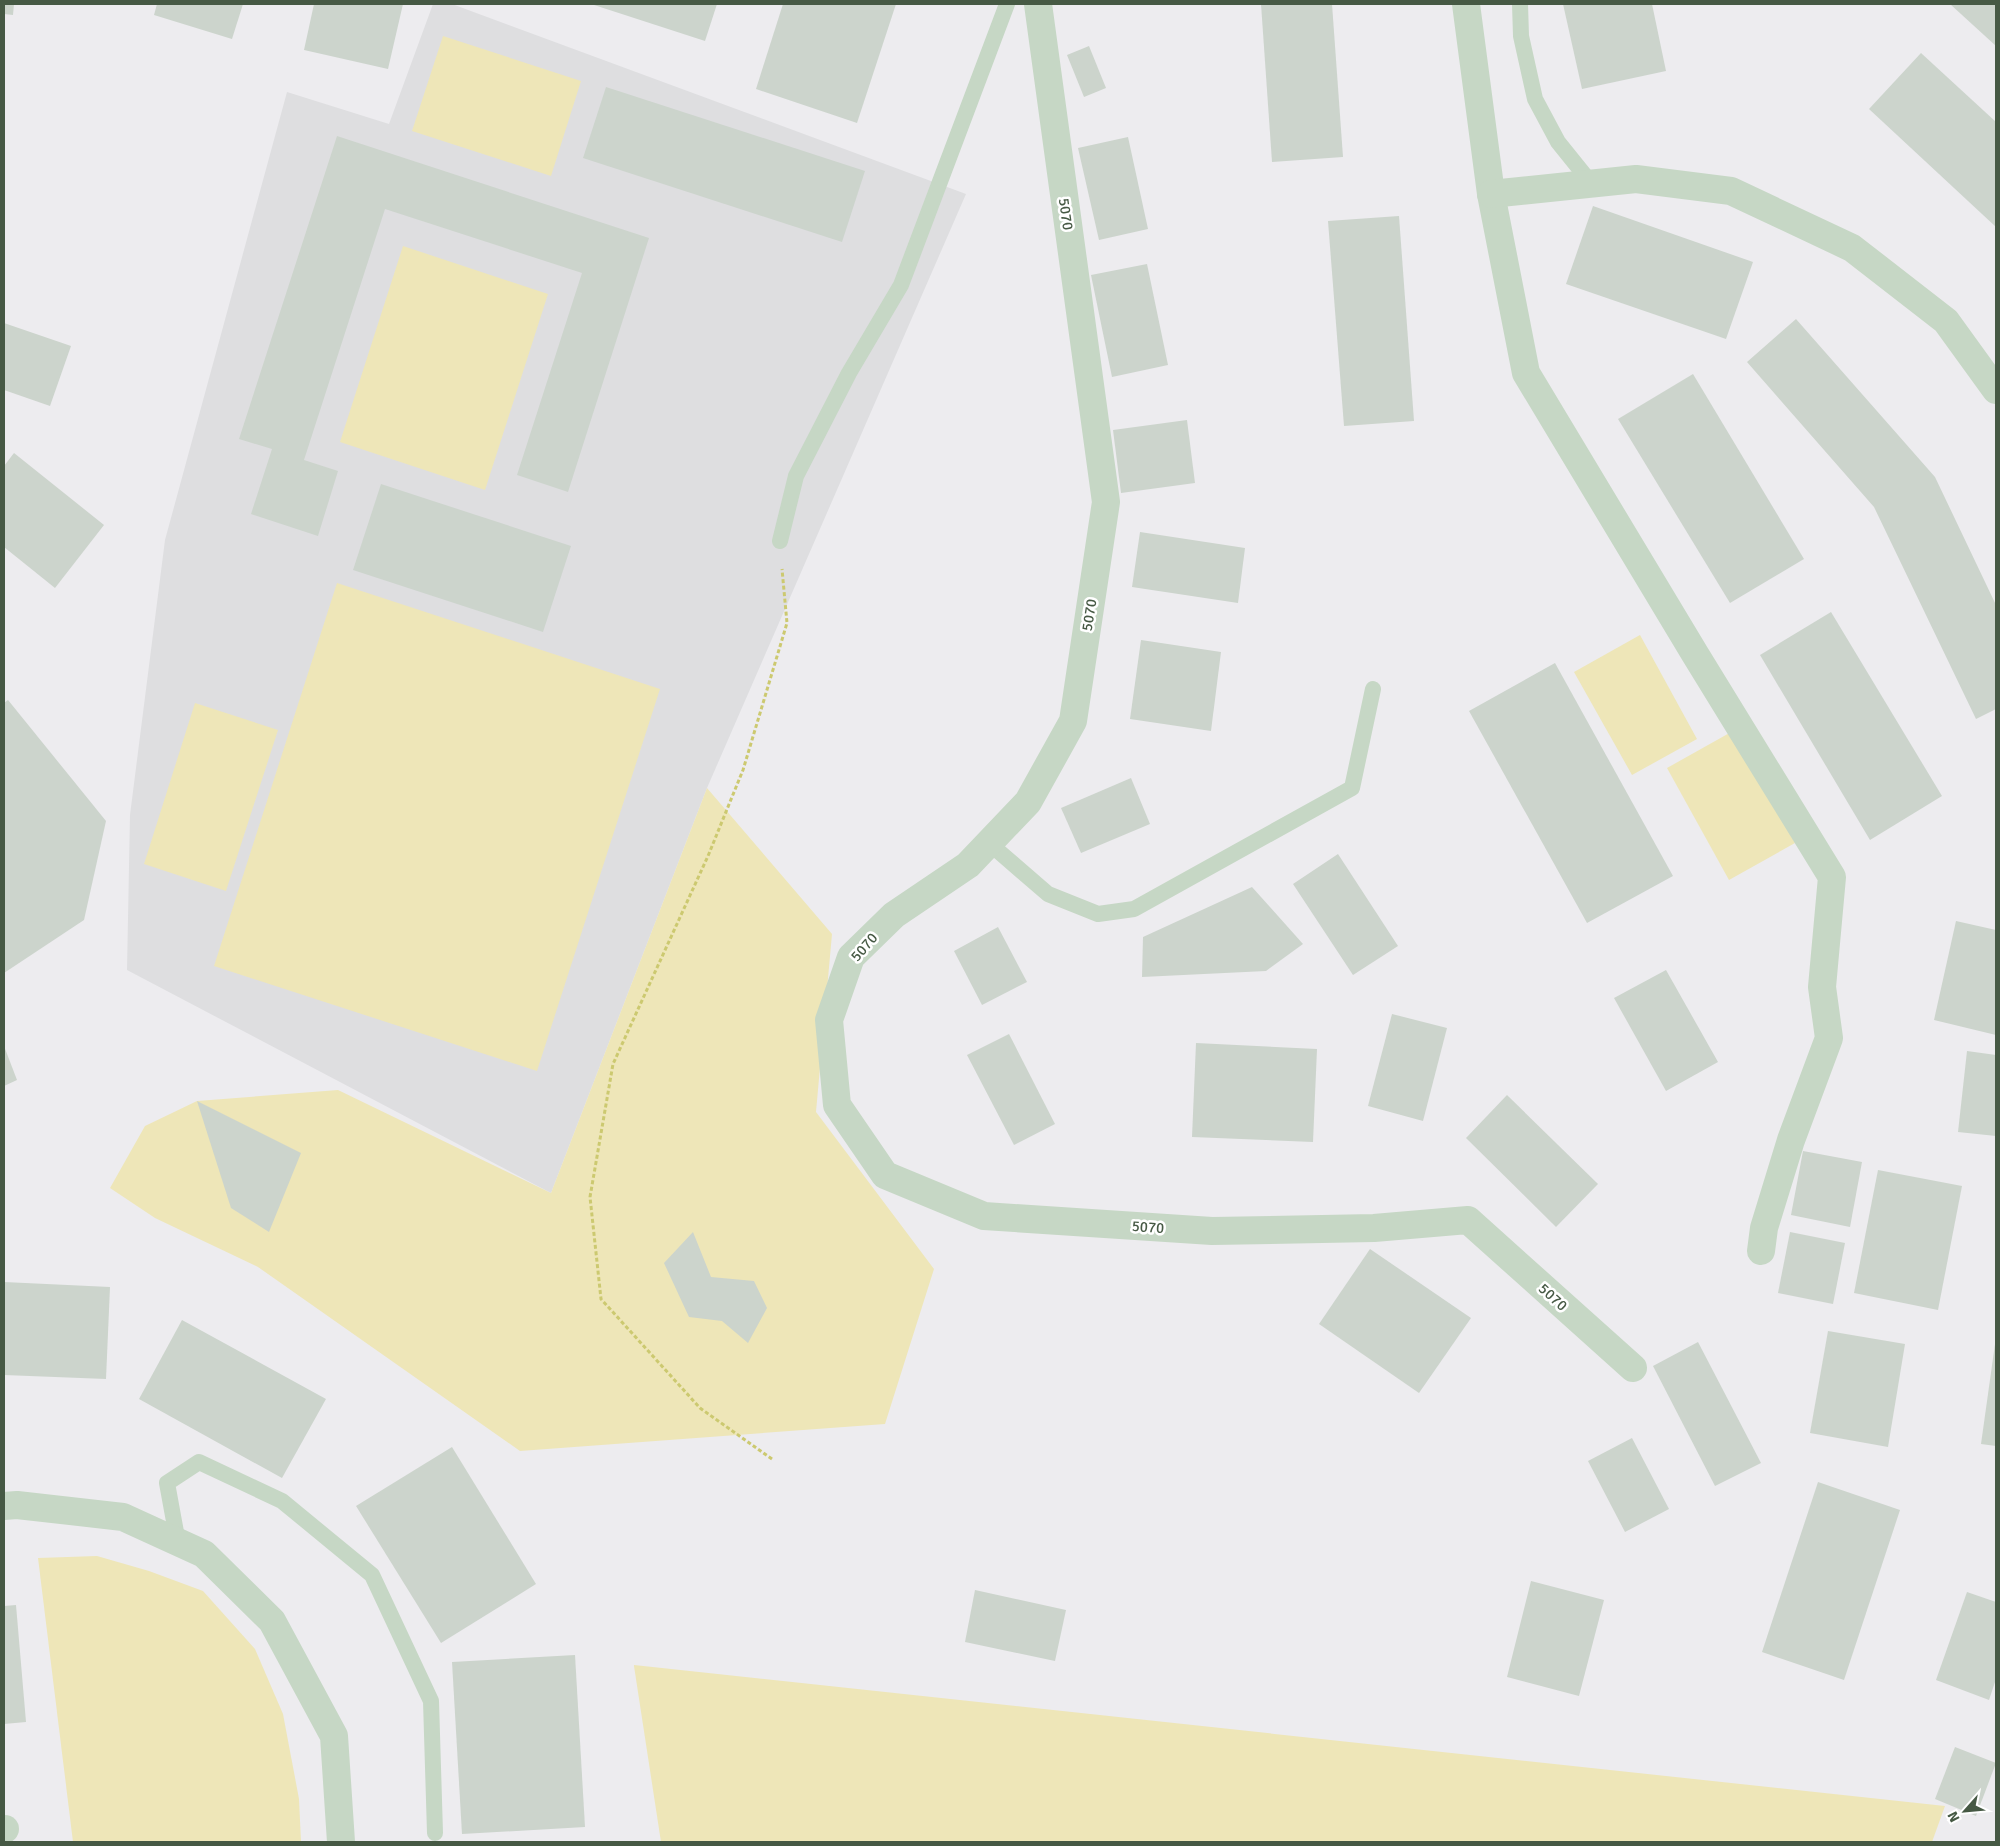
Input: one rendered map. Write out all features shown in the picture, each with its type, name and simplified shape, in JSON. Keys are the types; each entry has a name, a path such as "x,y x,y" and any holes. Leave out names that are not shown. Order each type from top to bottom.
{"street":[{"name":"5070","path":"1038,4 1106,502 1073,721 1028,802 968,865 894,915 852,957 829,1020 837,1105 885,1175 984,1216 1212,1231 1374,1228 1468,1220 1633,1368"},
{"path":"1466,4 1491,194 1526,373 1832,877 1822,987 1829,1038 1790,1140 1764,1228 1761,1251"},
{"path":"1491,194 1636,179 1730,191 1852,248 1946,321 1996,390"},
{"path":"4,1506 17,1505 123,1517 204,1554 272,1621 334,1736 341,1842"}],"lane":[{"path":"780,541 796,476 849,373 902,285 1006,4"},
{"path":"1520,4 1521,36 1535,99 1558,142 1591,183"},
{"path":"989,843 1048,894 1098,914 1134,909 1352,788 1373,689"},
{"path":"178,1543 167,1483 199,1462 282,1501 372,1575 431,1701 435,1833"}],"path":[{"path":"772,1459 700,1408 601,1299 590,1198 613,1064 704,866 744,770 787,623 780,541"}],"shaded area":[{"path":"433,4 452,4 966,194 707,788 551,1193 127,970 130,815 165,540 287,92 389,124"},
{"path":"443,36 581,81 551,176 412,131"},
{"path":"403,246 548,294 485,490 340,442"},
{"path":"337,583 660,689 537,1071 214,966"},
{"path":"1640,635 1697,739 1632,775 1574,672"},
{"path":"195,703 278,730 226,891 144,864"},
{"path":"1733,731 1795,843 1729,880 1667,768"},
{"path":"707,788 832,934 816,1112 934,1269 885,1424 520,1451 258,1267 155,1218 110,1188 145,1126 197,1101 338,1090 551,1193"},
{"path":"97,1556 149,1571 203,1591 255,1649 283,1714 299,1799 301,1842 73,1842 38,1558"},
{"path":"634,1665 1945,1806 1932,1842 661,1842"}],"building":[{"path":"4,4 14,4 13,15 4,14"},
{"path":"157,4 243,4 232,39 154,15"},
{"path":"314,4 403,4 388,69 304,50"},
{"path":"591,4 717,4 705,41"},
{"path":"783,4 896,4 857,123 756,89"},
{"path":"1261,4 1332,4 1343,157 1272,162"},
{"path":"1563,4 1652,4 1666,71 1582,89"},
{"path":"1950,4 1996,4 1996,46"},
{"path":"1089,46 1106,88 1084,97 1067,55"},
{"path":"1921,53 1996,122 1996,227 1869,109"},
{"path":"606,87 865,171 842,242 583,158"},
{"path":"337,136 649,238 568,492 517,475 582,273 385,209 304,460 338,471 318,536 251,514 272,449 239,439"},
{"path":"1128,137 1148,229 1099,240 1078,148"},
{"path":"1593,206 1753,262 1726,339 1566,284"},
{"path":"1399,216 1414,421 1344,426 1328,221"},
{"path":"1147,264 1168,365 1112,377 1091,275"},
{"path":"1796,319 1935,477 1996,605 1996,709 1976,719 1874,507 1747,362"},
{"path":"4,323 71,346 50,406 4,390"},
{"path":"1693,374 1804,559 1730,603 1618,419"},
{"path":"1187,420 1195,483 1121,493 1113,430"},
{"path":"14,453 104,525 55,588 4,547 4,466"},
{"path":"381,484 571,546 543,632 353,570"},
{"path":"1140,532 1245,548 1238,603 1132,587"},
{"path":"1831,612 1942,796 1870,840 1760,655"},
{"path":"1141,640 1221,652 1211,731 1130,719"},
{"path":"1555,663 1673,876 1587,923 1469,711"},
{"path":"8,700 106,821 84,920 4,973 4,703"},
{"path":"1131,778 1150,824 1081,853 1061,808"},
{"path":"1338,854 1398,946 1353,975 1293,884"},
{"path":"1252,887 1303,944 1266,971 1142,977 1143,937"},
{"path":"1956,921 1996,930 1996,1035 1934,1020"},
{"path":"998,927 1027,982 982,1005 954,951"},
{"path":"1666,970 1718,1062 1666,1091 1614,998"},
{"path":"1392,1014 1447,1028 1423,1121 1368,1106"},
{"path":"1009,1034 1055,1124 1014,1145 967,1055"},
{"path":"1196,1043 1317,1049 1313,1142 1192,1137"},
{"path":"4,1046 17,1080 4,1086"},
{"path":"1967,1051 1996,1055 1996,1136 1958,1132"},
{"path":"1507,1095 1598,1184 1556,1227 1466,1138"},
{"path":"197,1101 301,1153 269,1232 231,1208"},
{"path":"1803,1151 1862,1162 1850,1227 1791,1215"},
{"path":"1878,1170 1962,1186 1938,1310 1854,1293"},
{"path":"693,1232 711,1277 754,1281 767,1308 748,1343 722,1321 689,1317 664,1263"},
{"path":"1790,1232 1845,1243 1833,1304 1778,1293"},
{"path":"1370,1249 1471,1318 1419,1393 1319,1324"},
{"path":"4,1282 110,1287 106,1379 4,1375"},
{"path":"182,1320 326,1399 282,1478 139,1399"},
{"path":"1828,1331 1905,1344 1888,1447 1810,1433"},
{"path":"1698,1342 1761,1463 1715,1486 1653,1366"},
{"path":"1996,1344 1996,1446 1981,1444"},
{"path":"1632,1438 1669,1509 1625,1532 1588,1461"},
{"path":"452,1447 536,1584 441,1643 356,1506"},
{"path":"1818,1482 1900,1510 1844,1680 1762,1652"},
{"path":"1531,1581 1604,1600 1579,1696 1507,1677"},
{"path":"975,1590 1066,1610 1055,1661 965,1642"},
{"path":"1967,1592 1996,1602 1996,1679 1989,1700 1936,1680"},
{"path":"16,1605 26,1722 4,1724 4,1606"},
{"path":"575,1655 585,1827 462,1834 452,1662"},
{"path":"1955,1747 1996,1763 1976,1816 1935,1799"}]}
